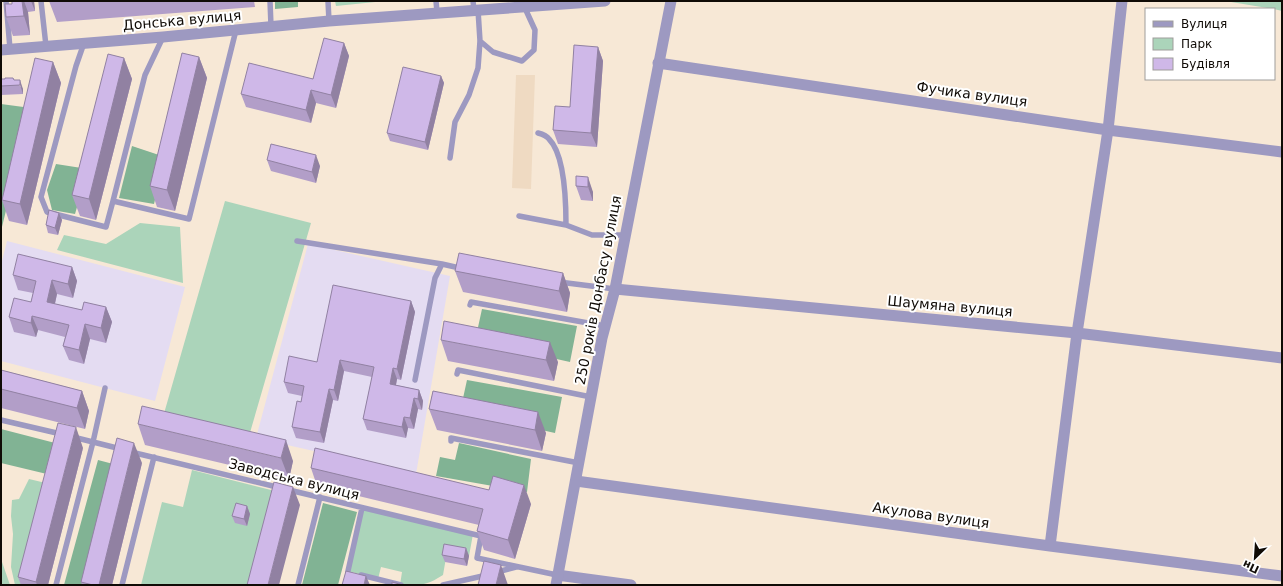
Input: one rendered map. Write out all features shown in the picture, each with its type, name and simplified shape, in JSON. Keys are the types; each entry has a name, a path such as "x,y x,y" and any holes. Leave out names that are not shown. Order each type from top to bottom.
{"street":[{"name":"Донська вулиця","path":"6,49 163,37 329,21 436,7 524,6 605,1"},
{"name":"250 років Донбасу вулиця","path":"556,580 576,481 604,326 615,289 624,235 671,1"},
{"path":"1050,546 1077,333 1108,130 1122,1"},
{"name":"Фучика вулиця","path":"658,63 1108,130 1282,152"},
{"name":"Шаумяна вулиця","path":"615,289 1077,333 1282,358"},
{"name":"Акулова вулиця","path":"576,481 1050,546 1282,576"},
{"path":"556,580 631,585"}],"lane":[{"path":"6,1 6,49"},
{"path":"41,1 46,46"},
{"path":"270,1 271,26"},
{"path":"328,1 329,21"},
{"path":"480,41 492,52 522,61 534,50 535,30 524,6"},
{"path":"450,158 455,122 469,95 478,68 480,41 475,7"},
{"path":"113,201 189,219 236,30"},
{"path":"84,43 76,66 41,197 47,212 106,227 145,75 163,37"},
{"path":"538,133 549,138 556,149 566,198 566,225"},
{"path":"519,216 566,225 592,235 624,235"},
{"path":"297,241 470,269"},
{"path":"414,380 435,278 442,264"},
{"path":"552,281 615,289"},
{"path":"470,305 471,302 604,326"},
{"path":"457,374 458,370 591,397"},
{"path":"56,585 93,442 105,388"},
{"name":"Заводська вулиця","path":"1,420 481,536 477,558 518,567 556,580"},
{"path":"451,441 451,438 579,463"},
{"path":"122,585 154,457"},
{"path":"298,585 320,497"},
{"path":"346,578 362,508"},
{"path":"444,585 518,567"},
{"path":"348,571 401,585"}],"shaded area":[{"path":"516,75 535,75 531,189 512,188"},
{"path":"7,241 185,287 155,401 1,361 1,265"},
{"path":"308,244 450,276 416,474 256,438"}],"green space":[{"path":"275,1 298,1 298,7 275,9"},
{"path":"335,1 385,1 336,6"},
{"path":"1225,1 1282,1 1282,11 1275,8"},
{"path":"1,104 31,108 1,231"},
{"path":"132,146 165,157 154,204 119,198"},
{"path":"56,164 88,169 75,214 52,210 47,190"},
{"path":"225,201 311,223 249,436 163,417"},
{"path":"140,223 180,227 183,283 57,250 64,235 106,244"},
{"path":"482,309 577,326 570,362 475,341"},
{"path":"467,380 562,397 555,433 460,412"},
{"path":"1,429 59,444 51,475 1,463"},
{"path":"459,443 531,459 527,492 436,476 440,457 455,460"},
{"path":"98,460 117,465 89,585 64,585"},
{"path":"192,470 279,492 255,585 141,585 162,502 183,507"},
{"path":"29,479 50,484 27,585 15,585 11,567 13,534 11,516 12,500 19,499"},
{"path":"323,503 357,512 338,585 302,585"},
{"path":"362,508 473,534 469,556 447,552 443,575 427,583 417,585 400,585 402,572 381,567 378,579 348,571"},
{"path":"1,559 10,585 1,585"}],"building":[{"path":"12,1 22,1 24,16 6,17 5,4 12,4"},
{"path":"324,38 344,43 331,95 311,90 306,110 241,94 249,63 313,79"},
{"path":"574,45 598,47 591,133 553,130 555,106 570,107"},
{"path":"182,53 199,57 167,190 150,186"},
{"path":"108,54 124,58 89,199 72,195"},
{"path":"35,58 53,62 20,204 2,200"},
{"path":"403,67 441,76 425,142 387,133"},
{"path":"5,78 20,80 20,85 1,86 1,79"},
{"path":"271,144 316,155 312,172 267,160"},
{"path":"576,176 588,177 588,187 576,186"},
{"path":"49,210 59,213 55,228 46,225"},
{"path":"459,253 563,273 559,291 455,271"},
{"path":"18,254 72,267 68,284 52,280 47,302 82,310 84,302 106,307 101,328 85,324 79,350 63,346 69,325 32,316 31,323 9,317 14,298 31,302 36,281 13,275"},
{"path":"333,285 411,301 397,369 393,368 390,384 419,390 418,399 414,398 410,418 404,417 402,427 363,419 374,367 340,360 334,390 329,389 320,432 292,427 297,401 301,402 304,386 284,382 289,356 317,362"},
{"path":"444,321 550,342 546,360 441,340"},
{"path":"1,370 82,391 77,408 1,389"},
{"path":"433,391 538,412 535,430 429,409"},
{"path":"142,406 286,440 281,458 138,424"},
{"path":"58,423 76,427 36,582 18,577"},
{"path":"117,438 134,443 99,585 93,585 81,582"},
{"path":"315,448 489,490 493,476 524,485 508,540 477,531 483,509 311,468"},
{"path":"274,482 293,487 268,585 247,585"},
{"path":"236,503 247,506 244,519 232,516"},
{"path":"444,544 466,548 464,559 442,555"},
{"path":"484,561 501,565 496,585 478,585"},
{"path":"346,571 366,576 364,585 342,585"},
{"path":"392,582 403,585 392,585"}]}
